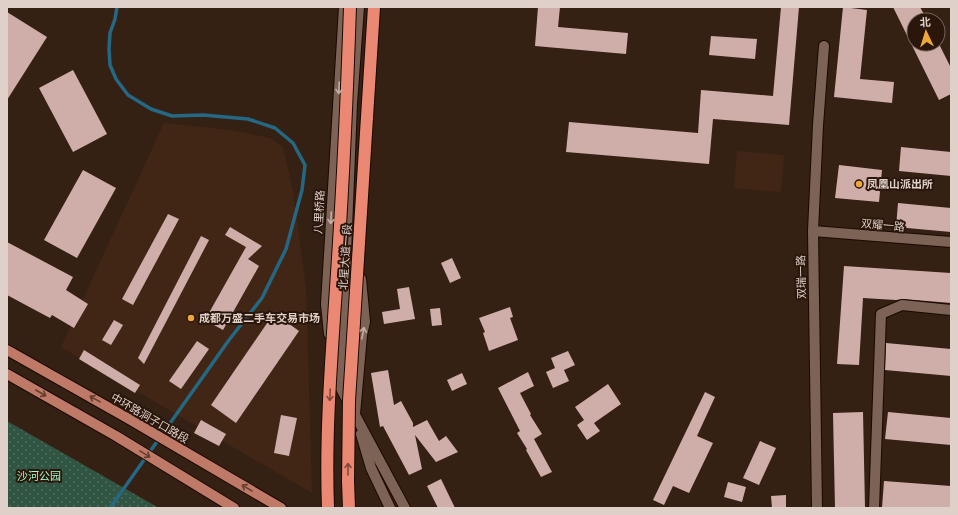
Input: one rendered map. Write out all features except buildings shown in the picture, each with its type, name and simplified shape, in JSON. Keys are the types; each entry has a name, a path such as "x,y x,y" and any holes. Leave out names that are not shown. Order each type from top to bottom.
{"highway":[{"name":"北星大道一段","path":"328,508 327,472 330,388 344,162 350,7"},
{"name":"北星大道一段","path":"349,508 348,481 350,401 374,7"}],"main road":[{"name":"中环路洞子口路段","path":"7,350 129,418 281,508"},
{"path":"7,374 116,436 234,508"}],"street":[{"name":"八里桥路","path":"344,7 326,304 329,338 339,385 405,508"},
{"name":"八里桥路","path":"359,7 352,104 342,359 344,382 371,468 390,508"},
{"name":"八里桥路","path":"355,414 362,335 365,322 357,226 374,7"},
{"name":"双瑞一路","path":"817,508 813,231 818,125 824,46"},
{"name":"双耀一路","path":"813,231 951,242"},
{"path":"874,508 881,314 902,305 951,310"}],"shaded area":[{"name":"成都万盛二手车交易市场","path":"164,123 231,130 270,138 283,147 293,191 306,288 312,493 61,347"},
{"path":"737,151 784,155 781,192 734,188"}],"green space":[{"name":"沙河公园","path":"7,421 159,508 7,508"}],"waterway":[{"path":"110,508 229,340 262,298 286,249 302,190 305,165 293,143 275,128 248,119 203,115 172,116 151,109 128,95 116,79 110,65 110,33 117,7"}],"place":[{"name":"凤凰山派出所","path":"859,184"},
{"name":"成都万盛二手车交易市场","path":"191,318"}]}
